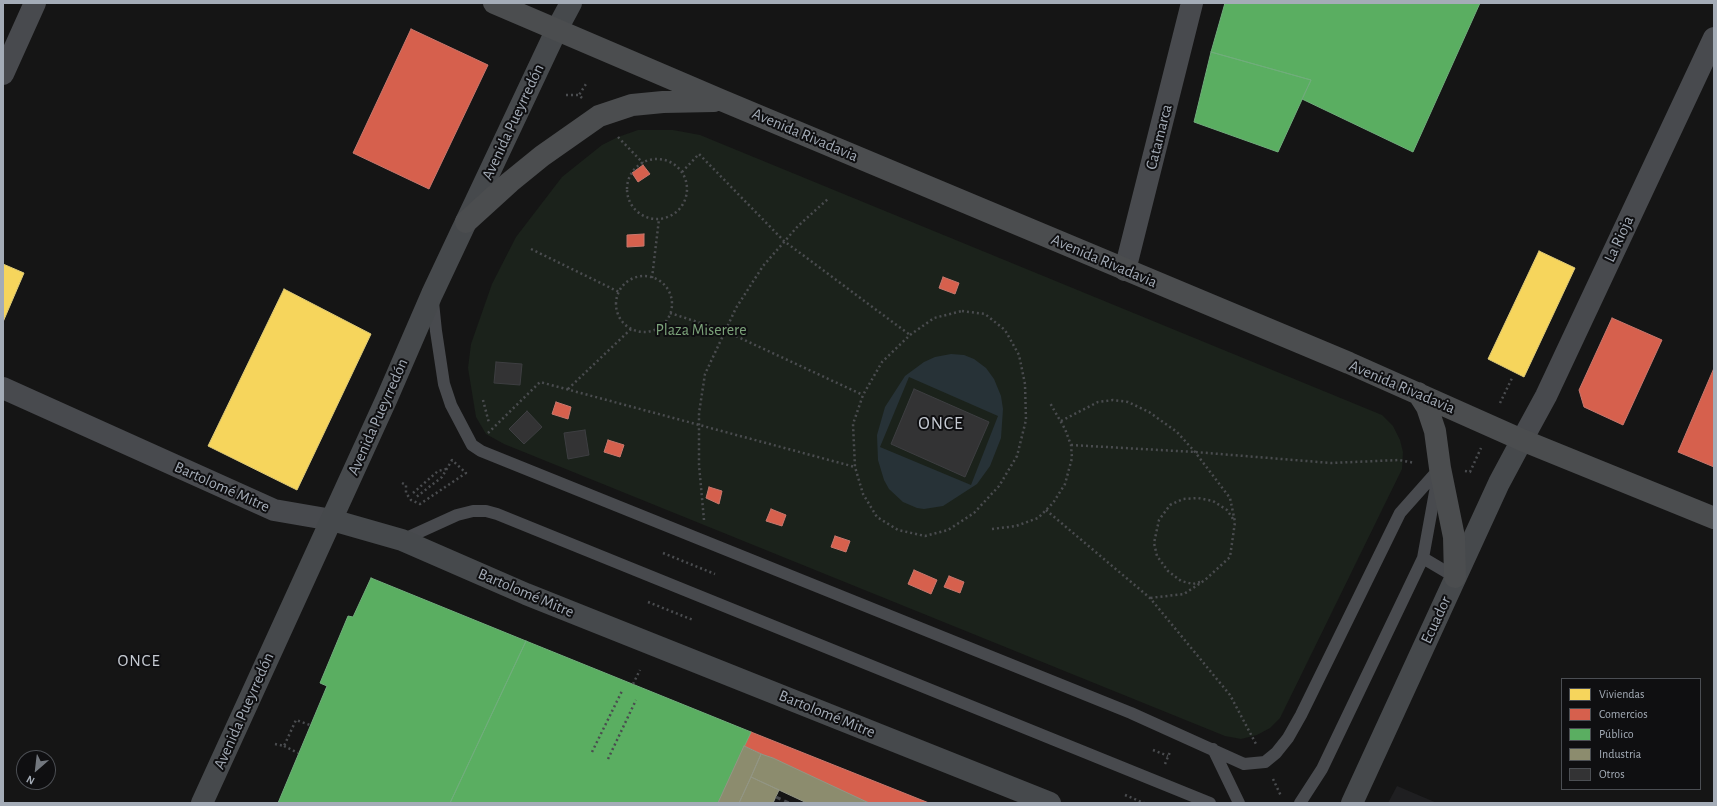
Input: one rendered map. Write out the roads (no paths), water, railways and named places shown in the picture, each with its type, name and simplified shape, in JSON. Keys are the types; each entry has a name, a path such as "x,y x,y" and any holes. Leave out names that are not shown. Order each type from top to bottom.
{"main road":[{"name":"Avenida Rivadavia","path":"494,3 556,31 957,198 1418,393 1522,440 1714,518"},
{"name":"Avenida Pueyrredón","path":"202,803 332,520 432,294 556,31 571,3"},
{"path":"466,222 510,182 542,156 599,116 632,105 662,102 721,100"},
{"path":"1418,393 1431,416 1454,537 1455,577"},
{"name":"Ecuador","path":"1352,803 1499,483 1522,440"},
{"name":"Bartolomé Mitre","path":"332,520 402,540 541,600 1050,803"}],"street":[{"path":"3,74 35,3"},
{"name":"Catamarca","path":"1125,270 1192,3"},
{"name":"La Rioja","path":"1522,440 1546,396 1714,38"},
{"name":"Bartolomé Mitre","path":"3,388 274,510 332,520"}],"lane":[{"path":"432,294 444,384 451,404 472,446 488,455 1178,733 1244,764 1265,762 1276,753 1288,738 1301,715 1400,513 1440,468"},
{"path":"1300,803 1322,769 1423,558 1440,468"},
{"path":"402,540 457,515 473,511 486,511 497,514 1210,803"},
{"path":"1423,558 1455,577"},
{"path":"1213,749 1239,803"}],"railway":[{"path":"776,797 789,803"}],"district":[{"name":"ONCE","path":"941,424"},
{"name":"ONCE","path":"139,661"}],"park label":[{"name":"Plaza Miserere","path":"701,330"}]}
